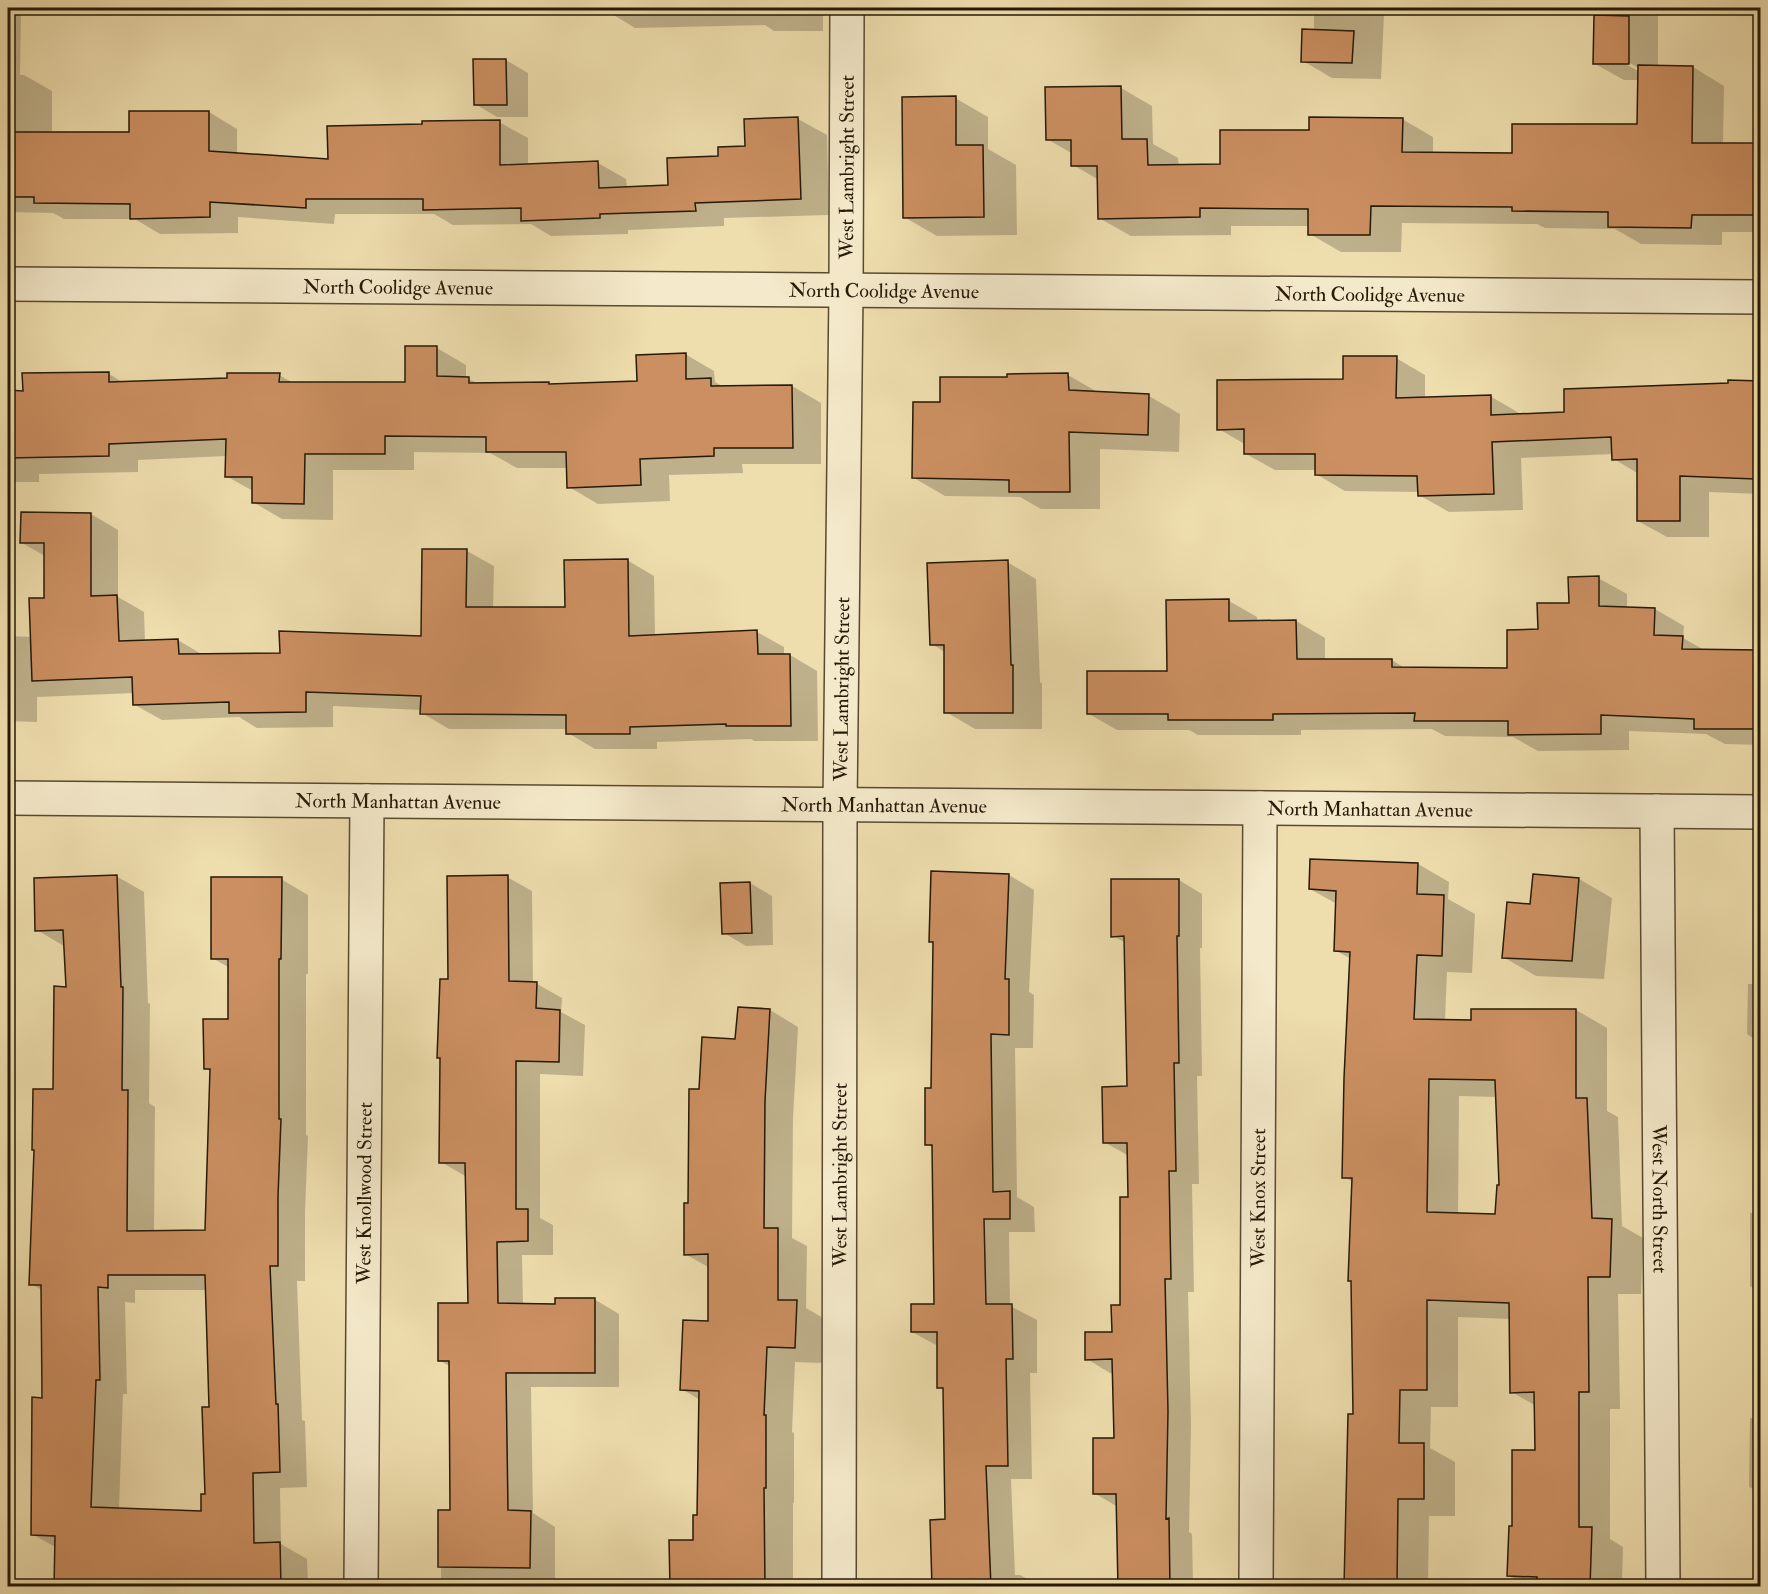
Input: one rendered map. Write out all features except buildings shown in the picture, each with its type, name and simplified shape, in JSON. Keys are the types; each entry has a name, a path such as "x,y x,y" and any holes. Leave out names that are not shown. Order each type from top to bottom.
{"street":[{"name":"West Lambright Street","path":"839,1587 840,805 847,8"},
{"name":"North Coolidge Avenue","path":"8,284 1761,297"},
{"name":"North Manhattan Avenue","path":"8,798 1761,812"},
{"name":"West Knollwood Street","path":"361,1587 367,801"},
{"name":"West Knox Street","path":"1256,1587 1260,808"},
{"name":"West North Street","path":"1657,811 1663,1587"}]}
